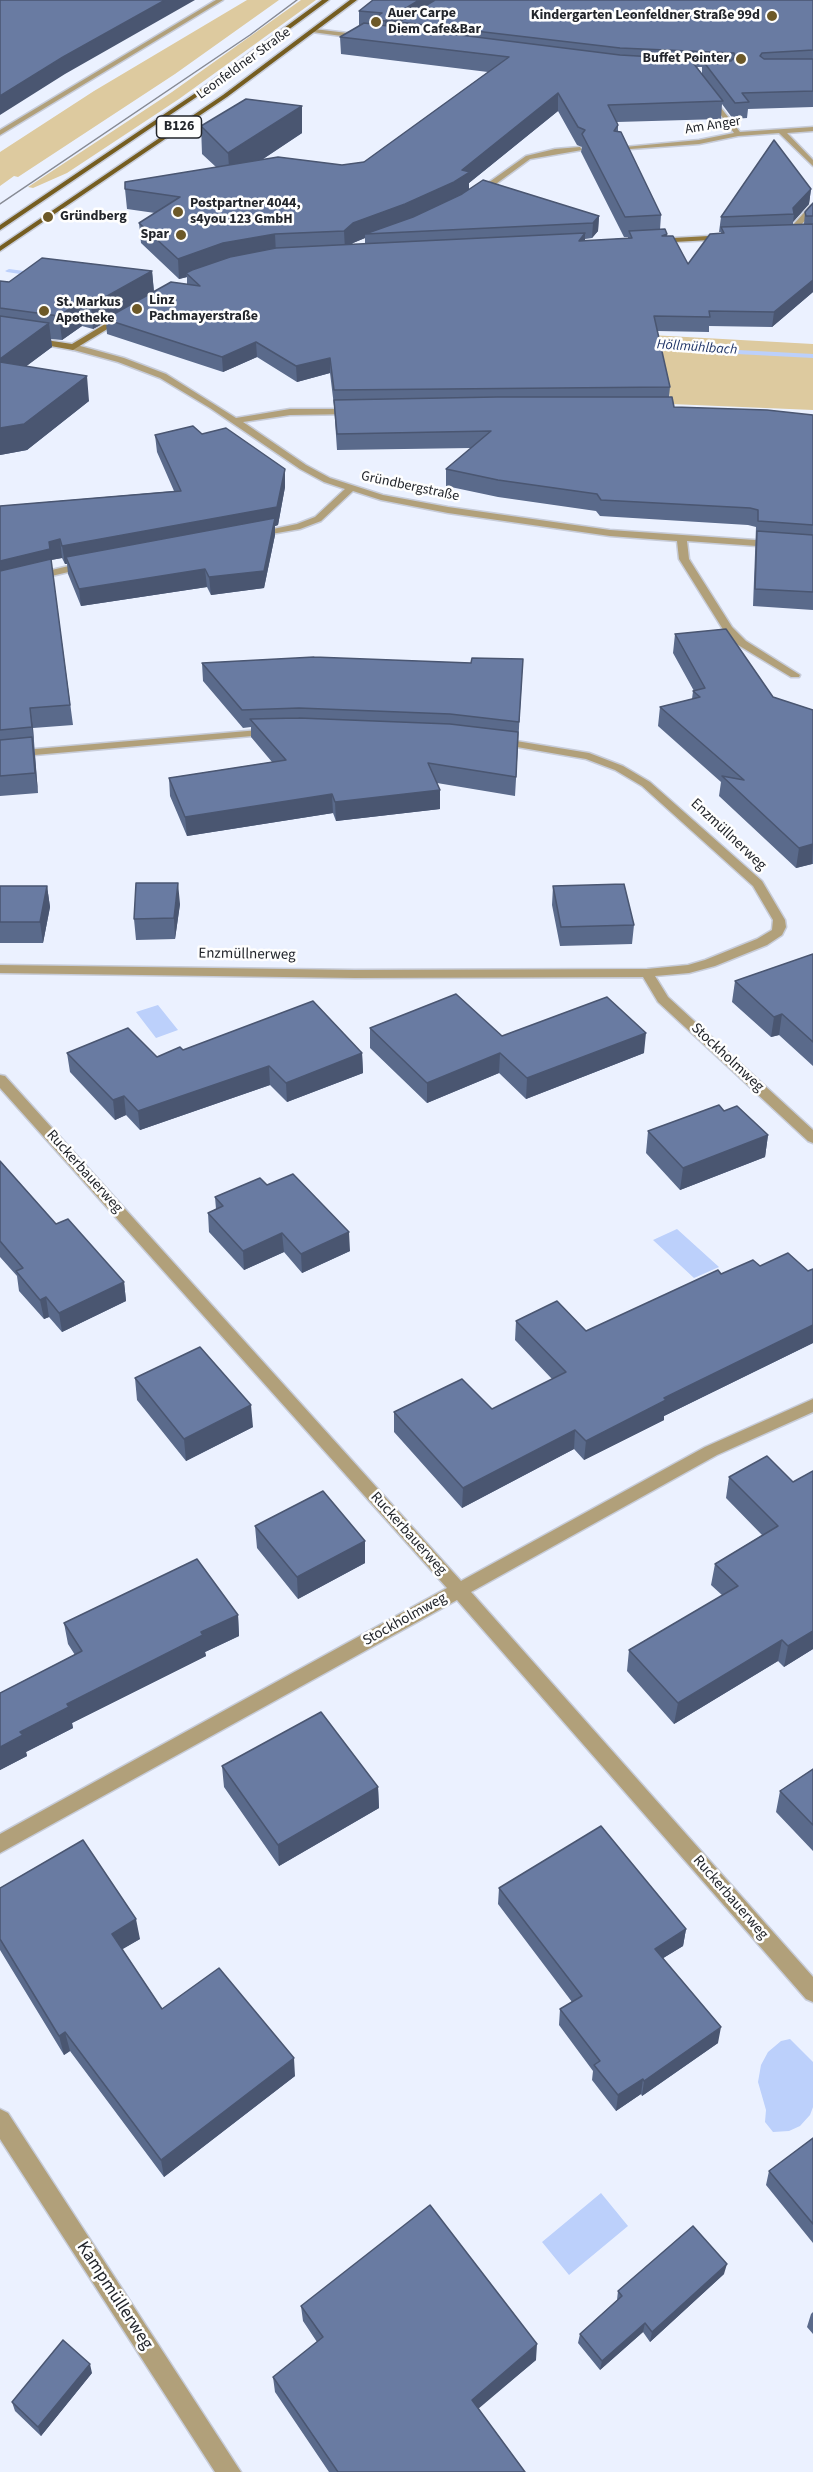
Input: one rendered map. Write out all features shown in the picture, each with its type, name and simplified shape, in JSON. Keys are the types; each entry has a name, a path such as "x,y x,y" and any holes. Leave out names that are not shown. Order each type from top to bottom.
{"main road":[{"name":"Leonfeldner Straße","path":"0,228 199,93 326,0"},
{"name":"Leonfeldner Straße","path":"0,249 225,96 354,0"}],"street":[{"path":"0,133 220,0"},
{"path":"314,31 377,39"},
{"path":"703,88 738,134"},
{"name":"Am Anger","path":"617,148 689,143 738,134 813,129"},
{"path":"781,130 813,164"},
{"path":"465,201 528,157 555,151 580,149"},
{"path":"789,234 802,234 798,225 813,208"},
{"path":"645,242 739,236"},
{"path":"73,347 128,314"},
{"name":"Gründbergstraße","path":"0,337 73,347 145,368 182,387 303,467 351,489 404,502 598,532 682,540 813,547"},
{"path":"233,421 290,412 364,411"},
{"path":"248,537 287,530 318,519 351,489"},
{"path":"682,540 684,560 728,629 742,643 795,675"},
{"path":"0,585 99,562"},
{"path":"0,755 283,731"},
{"name":"Enzmüllnerweg","path":"0,969 378,974 647,973 689,969 710,963 762,942 777,932 780,927 770,902 758,884 662,797 632,775 606,762 572,752 480,740"},
{"name":"Stockholmweg","path":"647,973 663,999 813,1138"},
{"name":"Ruckerbauerweg","path":"0,1079 459,1590 813,1992"},
{"name":"Stockholmweg","path":"0,1844 711,1451 813,1405"},
{"name":"Kampmüllerweg","path":"0,2121 229,2472"}],"shaded area":[{"path":"247,0 279,0 175,74 18,177 14,176 0,186 0,152 94,91"},
{"path":"301,0 316,0 179,99 67,173 33,188 28,187 172,92"},
{"path":"578,331 813,344 813,410 671,404 663,357 427,334"}],"water":[{"path":"158,1005 178,1030 156,1038 136,1012"},
{"path":"677,1229 719,1267 694,1278 653,1240"},
{"path":"790,2039 813,2062 813,2107 810,2115 800,2126 789,2131 773,2132 765,2122 766,2110 758,2082 761,2065 768,2052 781,2041"},
{"path":"601,2193 628,2226 569,2275 542,2242"}],"building":[{"path":"0,0 165,0 63,57 0,96"},
{"path":"373,0 419,0 385,21 373,19 382,13 359,11"},
{"path":"435,0 813,0 813,50 762,53 760,56 764,59 813,59 813,91 742,93 749,102 735,103 703,61 731,61 735,57 734,53 620,48 399,22"},
{"path":"364,23 620,55 690,59 723,101 608,105 618,125 614,131 621,132 661,215 625,217 582,134 585,130 578,127 558,93 462,170 470,172 454,182 405,204 353,223 344,231 275,234 223,243 178,259 139,223 180,197 125,189 125,182 278,157 342,165 364,162 509,57 340,37"},
{"path":"246,99 302,106 228,153 201,126"},
{"path":"774,140 811,189 793,208 794,214 721,217"},
{"path":"483,180 599,216 593,223 365,234 413,217 462,194"},
{"path":"813,203 813,216 806,216 805,212"},
{"path":"813,224 813,280 774,312 709,311 710,317 654,316 670,387 334,390 330,358 296,366 256,342 222,357 105,319 171,282 200,286 186,273 192,270 230,257 276,248 585,233 579,241 632,238 629,231 665,229 667,234 662,236 673,236 688,264 710,234 724,233 721,227"},
{"path":"42,258 152,271 91,305 79,302 59,316 0,308 0,281 9,282"},
{"path":"0,316 49,323 0,359"},
{"path":"0,362 87,376 24,424 0,428"},
{"path":"672,397 674,407 767,410 813,415 813,525 758,521 758,510 750,508 601,500 597,494 498,480 446,469 491,431 337,434 334,400"},
{"path":"193,426 202,434 226,428 285,469 277,507 62,546 60,539 49,542 50,549 0,561 0,506 181,491 155,435"},
{"path":"275,518 264,571 209,577 205,569 79,589 66,557"},
{"path":"757,531 813,535 813,592 755,589"},
{"path":"51,559 70,705 30,708 32,727 0,730 0,571"},
{"path":"726,629 773,697 813,710 813,844 799,848 722,776 744,780 660,707 700,697 693,691 705,688 675,634"},
{"path":"314,657 471,663 472,658 523,659 519,722 450,714 299,708 242,710 202,663"},
{"path":"299,718 450,724 518,732 516,777 428,763 440,790 335,802 332,794 185,817 169,778 286,760 250,719"},
{"path":"32,737 35,773 0,776 0,740"},
{"path":"136,883 178,883 174,918 134,919"},
{"path":"624,884 634,925 561,927 553,886"},
{"path":"0,886 47,886 40,922 0,922"},
{"path":"813,954 813,1042 782,1014 774,1017 735,981"},
{"path":"456,994 502,1036 607,997 646,1033 527,1078 500,1053 427,1083 370,1028"},
{"path":"313,1001 362,1053 286,1083 269,1066 138,1111 124,1096 113,1100 67,1053 128,1028 157,1057 180,1047 183,1050"},
{"path":"719,1105 724,1111 737,1106 768,1135 683,1168 648,1131"},
{"path":"0,1161 56,1224 68,1219 124,1282 59,1313 46,1297 40,1300 16,1271 23,1268 0,1241"},
{"path":"293,1174 349,1232 301,1254 282,1233 243,1251 208,1213 223,1206 215,1197 260,1178 267,1185"},
{"path":"788,1253 808,1271 813,1269 813,1325 664,1398 666,1400 586,1441 575,1430 463,1488 394,1412 462,1379 492,1409 566,1372 516,1321 557,1301 586,1331 718,1270 721,1274 753,1260 760,1266"},
{"path":"200,1347 251,1405 184,1439 135,1378"},
{"path":"767,1456 793,1482 813,1471 813,1631 788,1646 782,1640 678,1703 629,1650 738,1586 715,1564 778,1526 729,1477"},
{"path":"323,1491 365,1541 297,1577 255,1526"},
{"path":"197,1559 238,1615 201,1632 203,1635 67,1704 69,1707 20,1732 23,1735 0,1747 0,1693 82,1651 64,1623"},
{"path":"321,1712 378,1787 278,1845 222,1766"},
{"path":"813,1769 813,1825 780,1791"},
{"path":"601,1826 686,1929 655,1949 721,2027 644,2081 643,2079 618,2095 594,2065 600,2061 560,2009 582,1996 499,1888"},
{"path":"83,1840 136,1919 112,1934 162,2009 219,1968 294,2058 161,2160 65,2032 59,2036 0,1939 0,1888"},
{"path":"813,2138 813,2224 769,2171"},
{"path":"430,2205 537,2344 472,2400 525,2472 338,2472 273,2377 323,2337 301,2306"},
{"path":"693,2226 727,2264 652,2332 645,2323 602,2361 580,2334 622,2296 618,2291"},
{"path":"63,2340 90,2364 38,2427 12,2402"}],"waterway":[{"name":"Höllmühlbach","path":"9,271 39,275"},
{"name":"Höllmühlbach","path":"644,347 813,356"}],"tram line":[{"path":"0,204 250,35 297,0"}],"place":[{"name":"Kindergarten Leonfeldner Straße 99d","path":"772,16"},
{"name":"Auer Carpe Diem Cafe&Bar","path":"376,22"},
{"name":"Buffet Pointer","path":"741,59"},
{"name":"Postpartner 4044, s4you 123 GmbH","path":"178,212"},
{"name":"Gründberg","path":"48,217"},
{"name":"Spar","path":"181,235"},
{"name":"Linz Pachmayerstraße","path":"137,309"},
{"name":"St. Markus Apotheke","path":"44,311"}]}
